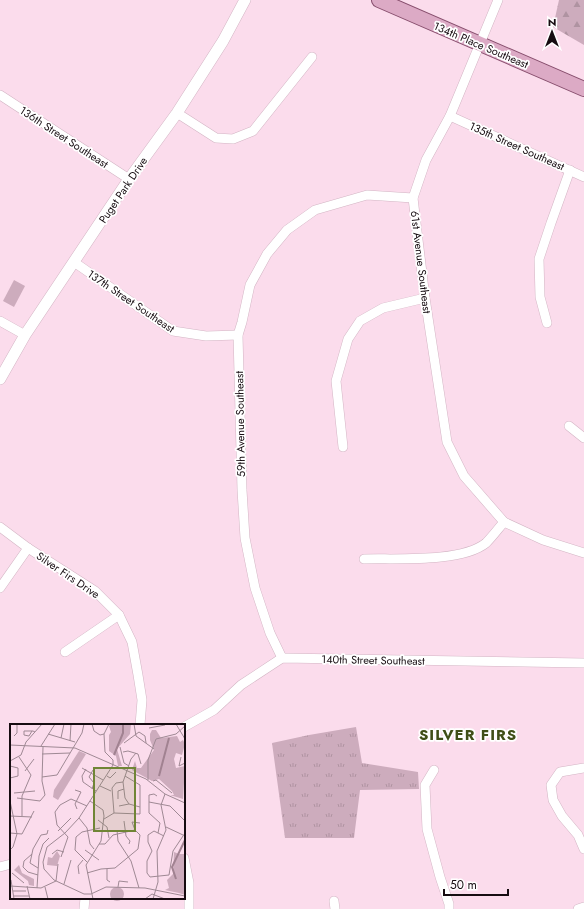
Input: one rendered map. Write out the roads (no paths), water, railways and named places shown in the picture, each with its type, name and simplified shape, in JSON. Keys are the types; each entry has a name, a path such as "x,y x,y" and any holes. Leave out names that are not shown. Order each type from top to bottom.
{"main road":[{"name":"134th Place Southeast","path":"379,0 584,89"}],"street":[{"name":"Puget Park Drive","path":"0,379 25,336 74,262 129,180 177,113 223,41 245,0"},
{"name":"61st Avenue Southeast","path":"498,0 450,116 426,160 413,198 425,298 447,442 464,476 504,522"},
{"path":"177,113 216,138 233,139 253,131 312,57"},
{"name":"136th Street Southeast","path":"0,95 129,180"},
{"name":"135th Street Southeast","path":"450,116 584,177"},
{"path":"547,323 540,297 539,259 550,223 570,170"},
{"name":"59th Avenue Southeast","path":"282,658 270,633 255,588 245,538 242,490 238,335 250,285 267,254 286,230 315,210 367,195 413,198"},
{"name":"137th Street Southeast","path":"74,262 173,331 206,336 238,335"},
{"path":"343,447 336,381 348,339 360,321 382,308 425,298"},
{"path":"0,320 25,336"},
{"path":"569,426 584,438"},
{"path":"364,559 426,558 463,554 485,543 504,522 543,540 584,553"},
{"name":"Silver Firs Drive","path":"0,527 28,548 95,591 119,615 132,642 142,700 140,724"},
{"path":"0,588 28,548"},
{"path":"65,652 119,615"},
{"path":"185,726 214,710 241,686 282,658"},
{"name":"140th Street Southeast","path":"282,658 584,663"},
{"path":"584,768 560,772 552,785 553,800 562,816 578,835 584,849"},
{"path":"434,770 425,785 427,829 449,904 449,909"},
{"path":"185,863 189,883 189,909"},
{"path":"0,867 10,864"},
{"path":"84,909 85,899"},
{"path":"578,909 584,907"}],"district":[{"name":"SILVER FIRS","path":"468,735"}]}
